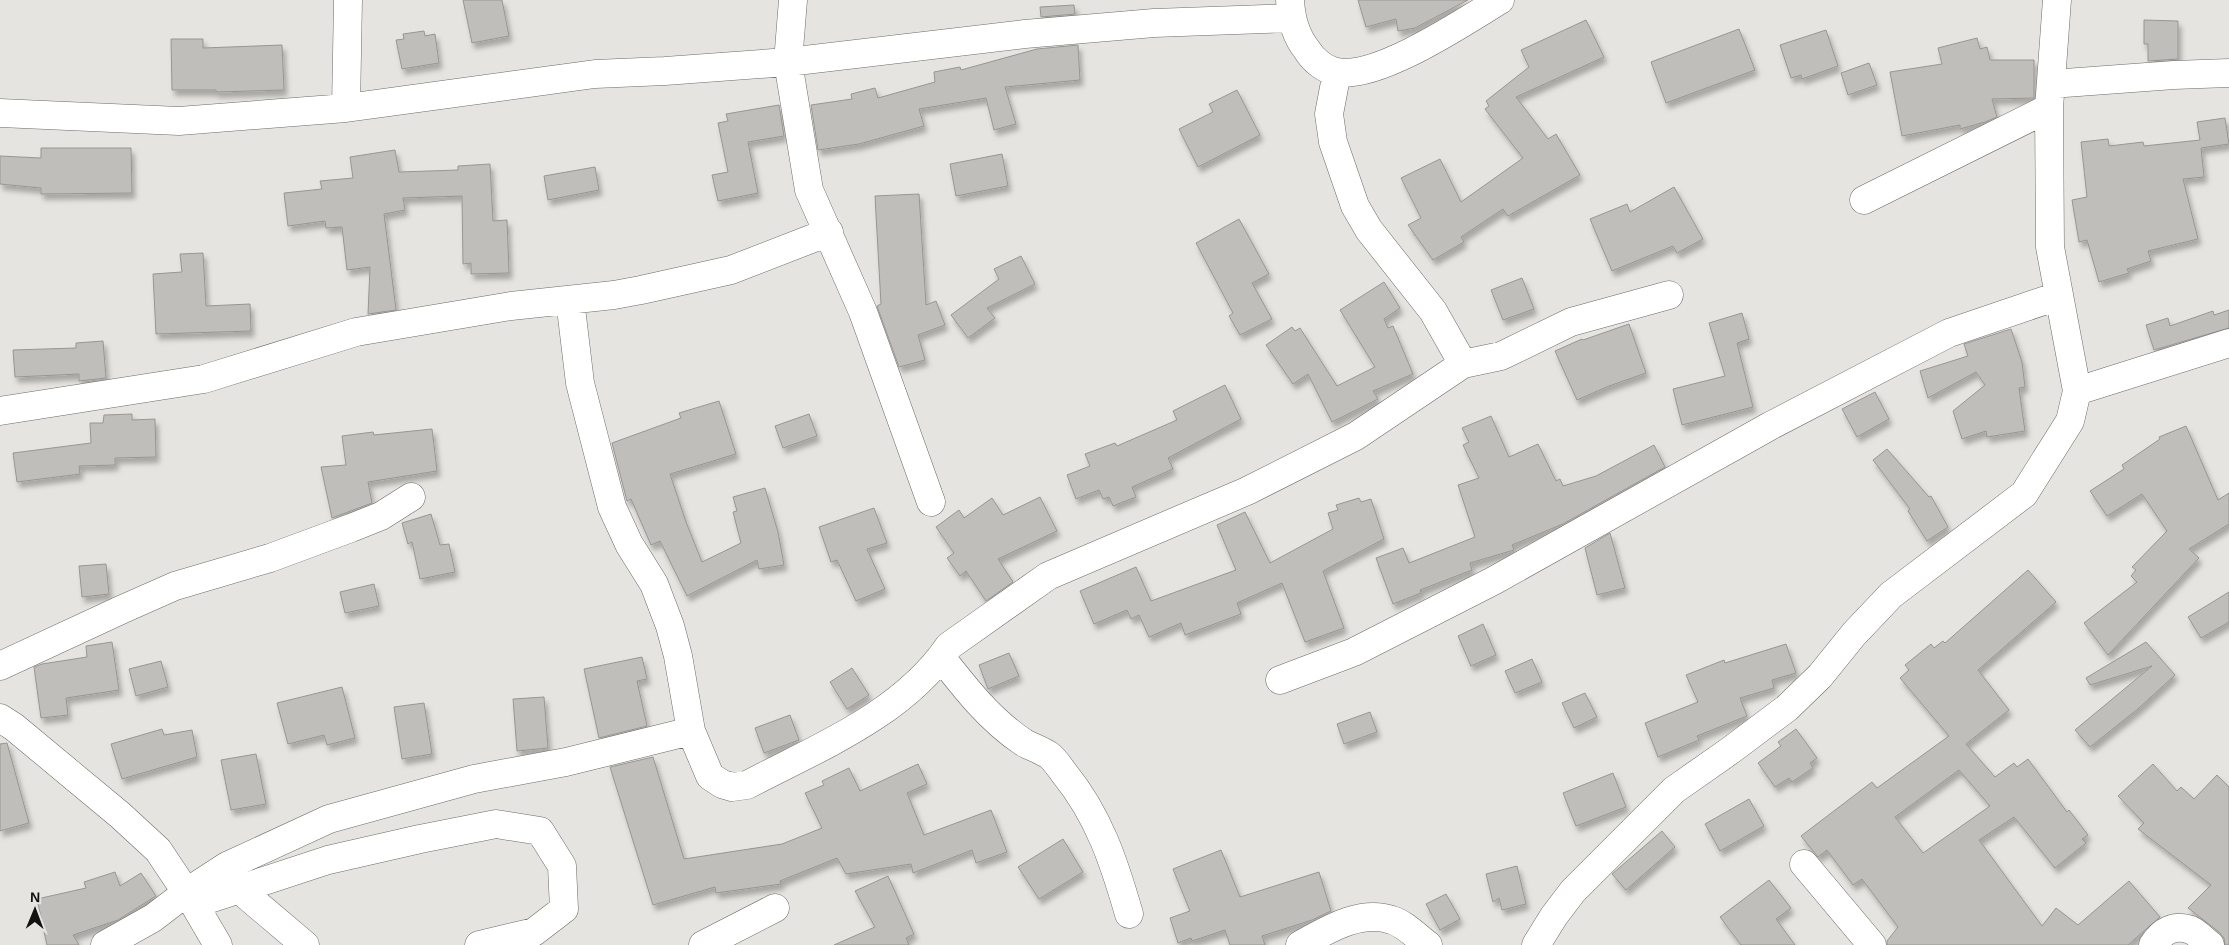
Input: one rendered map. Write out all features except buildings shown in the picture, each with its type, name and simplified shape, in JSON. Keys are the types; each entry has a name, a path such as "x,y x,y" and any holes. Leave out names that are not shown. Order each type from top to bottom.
{"street":[{"path":"346,108 348,0"},
{"path":"793,0 788,62 809,190 863,312 932,502"},
{"path":"0,112 179,121 346,108 596,74 788,62 1025,34 1291,9 1298,40 1314,60 1337,72 1364,70 1416,50 1454,30 1500,0"},
{"path":"1536,945 1554,916 1574,891 1674,790 1787,708 1820,676 1854,634 1891,595 2024,494 2070,421 2077,391 2050,247 2050,96 2057,0"},
{"path":"1337,72 1329,114 1332,142 1355,206 1369,230 1433,311 1462,364"},
{"path":"1864,200 2050,96 2229,73"},
{"path":"0,411 204,379 356,332 511,306 641,290 730,270 829,232"},
{"path":"570,300 580,383 612,507 629,544 654,584 670,626 678,656 691,731 710,776 722,784 732,787 747,785 876,716 909,688 941,657 949,646 1048,576 1247,491 1356,436 1462,364 1501,356 1572,322 1669,295"},
{"path":"1280,680 1354,652 1495,580 1761,431 1949,333 2058,296"},
{"path":"2077,391 2229,343"},
{"path":"0,666 114,612 175,586 270,558 351,528 380,516 411,497"},
{"path":"941,657 968,691 989,713 1023,742 1050,756 1070,781 1093,816 1114,864 1129,914"},
{"path":"0,718 14,727 127,820 158,850 191,898 218,945"},
{"path":"105,945 191,898 227,866 329,819 474,779 566,762 691,731"},
{"path":"191,898 240,890 328,860 496,824 540,831 562,866 564,909 534,932 479,945"},
{"path":"1804,864 1872,945"},
{"path":"240,890 305,945"},
{"path":"703,945 775,908"},
{"path":"1300,945 1341,923 1375,916 1394,920 1428,945"},
{"path":"2153,945 2160,934 2176,928 2192,930 2210,945"}]}
